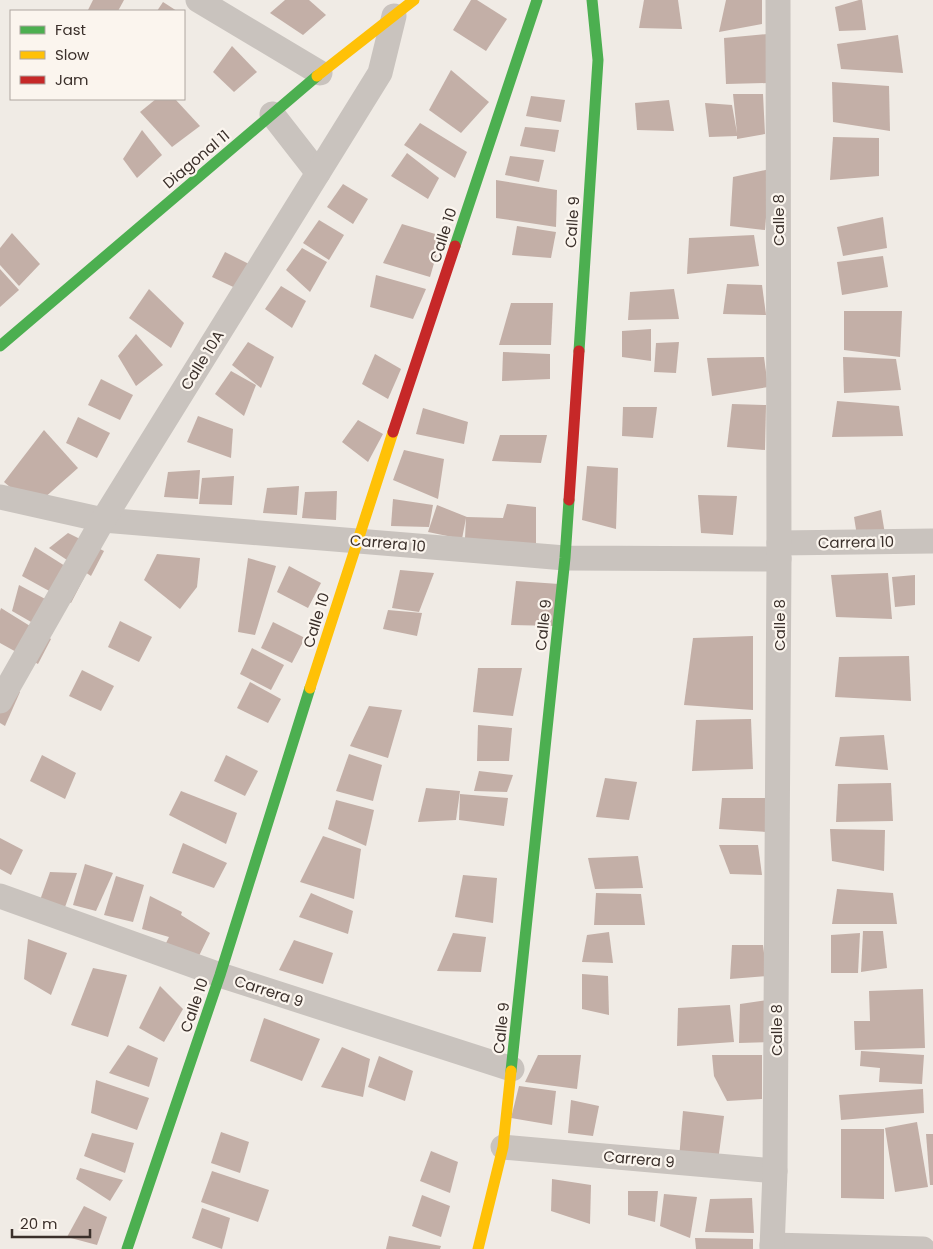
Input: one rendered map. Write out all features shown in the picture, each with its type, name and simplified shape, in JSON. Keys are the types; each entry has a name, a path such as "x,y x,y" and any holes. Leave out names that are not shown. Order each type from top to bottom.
{"street":[{"path":"198,0 320,73"},
{"name":"Diagonal 11","path":"0,346 320,73 414,0"},
{"name":"Calle 10","path":"126,1249 220,975 357,540 537,0"},
{"name":"Calle 9","path":"478,1249 503,1147 565,558 598,60 592,0"},
{"name":"Calle 8","path":"772,1247 776,1171 779,551 778,0"},
{"name":"Calle 10A","path":"0,701 103,520 380,73 394,16"},
{"path":"272,114 318,174"},
{"name":"Carrera 10","path":"0,498 103,520 565,558 779,551 933,541"},
{"name":"Carrera 9","path":"0,896 220,975 512,1069"},
{"name":"Carrera 9","path":"503,1147 776,1171"},
{"path":"772,1247 923,1249"}],"building":[{"path":"93,0 124,0 119,10 88,10"},
{"path":"285,0 309,0 326,15 303,35 270,13"},
{"path":"471,0 477,0 507,19 486,51 453,30"},
{"path":"644,0 678,0 682,29 639,28"},
{"path":"726,0 762,0 762,24 719,32"},
{"path":"862,0 866,30 839,31 835,7"},
{"path":"163,2 175,10 158,10"},
{"path":"768,34 769,83 726,84 724,38"},
{"path":"898,35 903,73 841,69 837,44"},
{"path":"232,46 257,72 234,92 213,72"},
{"path":"451,70 489,102 461,133 429,110"},
{"path":"832,82 889,86 890,131 833,122"},
{"path":"733,94 763,94 765,134 737,139 737,136 709,137 705,103 732,105 737,133"},
{"path":"531,96 565,100 561,122 526,116"},
{"path":"155,100 176,100 200,126 172,147 140,112"},
{"path":"669,100 674,131 637,130 635,103"},
{"path":"420,123 467,152 455,178 404,145"},
{"path":"525,127 559,130 555,152 520,146"},
{"path":"142,130 162,155 137,178 123,159"},
{"path":"833,137 879,138 879,176 830,180"},
{"path":"407,153 439,178 428,199 391,176"},
{"path":"510,156 544,160 539,182 505,175"},
{"path":"770,169 765,230 730,226 733,177"},
{"path":"496,180 557,190 556,227 496,218"},
{"path":"343,184 368,199 353,224 327,207"},
{"path":"883,217 887,248 843,256 837,227"},
{"path":"319,220 344,235 329,260 303,243"},
{"path":"402,224 442,236 430,277 383,263"},
{"path":"517,226 556,232 551,258 512,255"},
{"path":"12,233 40,264 19,286 0,265 0,248"},
{"path":"754,235 759,266 687,274 689,238"},
{"path":"302,248 327,262 310,292 286,270"},
{"path":"225,252 257,268 244,292 212,277"},
{"path":"883,256 888,287 842,295 837,262"},
{"path":"0,269 19,290 0,307"},
{"path":"376,275 426,289 413,319 370,307"},
{"path":"727,284 762,285 766,315 723,314"},
{"path":"281,286 306,301 292,328 265,309"},
{"path":"149,289 184,323 171,348 129,318"},
{"path":"674,289 679,319 628,320 630,292"},
{"path":"511,303 553,303 551,345 499,345"},
{"path":"844,311 902,311 900,357 844,350"},
{"path":"651,329 651,361 622,357 622,331"},
{"path":"136,334 163,365 136,386 118,356"},
{"path":"248,342 274,357 261,388 232,365"},
{"path":"679,342 676,373 654,372 656,343"},
{"path":"503,352 550,354 550,379 502,381"},
{"path":"375,354 401,369 388,399 362,384"},
{"path":"764,357 768,387 712,396 707,358"},
{"path":"843,357 896,359 901,390 844,393"},
{"path":"231,371 256,385 244,416 215,394"},
{"path":"101,379 133,395 120,420 88,405"},
{"path":"837,401 899,406 903,436 832,437"},
{"path":"732,404 766,405 765,450 727,447"},
{"path":"623,407 657,407 653,438 622,436"},
{"path":"423,408 468,422 464,444 416,434"},
{"path":"198,416 233,429 231,458 187,442"},
{"path":"78,417 110,433 97,458 66,443"},
{"path":"358,420 383,434 368,462 342,442"},
{"path":"44,430 78,468 34,507 4,482"},
{"path":"500,435 547,435 541,463 492,461"},
{"path":"404,450 444,459 438,499 393,480"},
{"path":"587,466 618,468 616,529 582,520"},
{"path":"200,470 198,499 164,497 168,472"},
{"path":"234,476 232,505 199,504 202,478"},
{"path":"299,486 297,515 263,513 267,488"},
{"path":"337,491 336,520 302,518 305,492"},
{"path":"698,495 737,496 733,535 701,533"},
{"path":"393,499 433,505 429,527 391,526"},
{"path":"507,504 536,507 536,546 465,538 466,518 462,539 428,532 437,505 467,517 503,518"},
{"path":"881,510 886,540 858,542 854,517"},
{"path":"68,533 104,551 91,576 49,548"},
{"path":"35,547 84,578 71,603 22,576"},
{"path":"157,554 200,558 197,587 180,609 144,580"},
{"path":"248,558 276,566 255,635 238,632"},
{"path":"289,566 321,583 308,608 277,592"},
{"path":"400,570 434,573 419,612 392,608"},
{"path":"888,573 892,619 836,617 831,575"},
{"path":"915,575 915,605 895,607 892,577"},
{"path":"516,581 559,584 556,626 511,625"},
{"path":"19,585 64,609 52,634 12,611"},
{"path":"1,608 51,639 38,664 0,643"},
{"path":"388,610 422,613 417,636 383,629"},
{"path":"120,621 152,637 139,662 108,647"},
{"path":"273,622 305,638 292,663 261,648"},
{"path":"753,636 753,710 684,705 693,638"},
{"path":"252,648 284,665 271,690 240,674"},
{"path":"909,656 911,701 835,697 839,657"},
{"path":"478,668 522,668 513,716 473,712"},
{"path":"82,670 114,686 101,711 69,696"},
{"path":"0,680 20,692 5,726 0,723"},
{"path":"250,682 281,699 268,723 237,708"},
{"path":"369,706 402,710 388,758 350,746"},
{"path":"751,719 753,769 692,771 696,720"},
{"path":"478,725 512,728 509,761 477,761"},
{"path":"884,735 888,770 835,766 840,737"},
{"path":"349,754 382,765 373,801 336,791"},
{"path":"42,755 76,773 65,799 30,781"},
{"path":"226,755 258,771 245,796 214,781"},
{"path":"479,771 513,775 507,792 474,791"},
{"path":"605,778 637,782 629,820 596,817"},
{"path":"891,783 893,821 836,822 838,784"},
{"path":"426,788 460,791 456,820 418,822"},
{"path":"181,791 237,813 226,844 169,815"},
{"path":"460,794 508,798 504,826 459,820"},
{"path":"722,798 766,798 768,832 719,829"},
{"path":"336,800 374,810 366,846 328,829"},
{"path":"830,829 885,830 884,871 832,861"},
{"path":"323,836 361,849 354,899 300,882"},
{"path":"0,838 23,850 11,875 0,869"},
{"path":"183,843 227,863 214,888 172,873"},
{"path":"719,845 758,845 762,875 730,874"},
{"path":"638,856 643,888 595,889 588,858"},
{"path":"85,864 113,873 96,911 73,905"},
{"path":"50,872 77,873 64,910 39,903"},
{"path":"463,875 497,878 493,923 455,917"},
{"path":"116,876 144,885 133,922 104,915"},
{"path":"837,889 893,893 897,924 832,924"},
{"path":"311,893 353,911 348,934 299,917"},
{"path":"596,893 641,894 645,925 594,925"},
{"path":"150,896 182,912 181,915 210,933 197,960 166,943 169,937 142,929"},
{"path":"863,931 883,931 887,968 861,972"},
{"path":"609,932 613,963 582,962 587,935"},
{"path":"453,933 486,937 481,972 437,971"},
{"path":"860,933 858,973 831,973 831,935"},
{"path":"28,939 67,953 51,995 24,979"},
{"path":"294,940 333,953 323,984 279,970"},
{"path":"732,945 763,945 767,976 730,979"},
{"path":"93,968 127,975 108,1037 71,1025"},
{"path":"582,974 608,976 609,1015 582,1009"},
{"path":"160,986 183,1009 164,1042 139,1028"},
{"path":"923,989 925,1048 855,1050 854,1021 870,1021 869,991"},
{"path":"768,1000 772,1042 739,1043 740,1004"},
{"path":"730,1005 734,1042 677,1046 678,1008"},
{"path":"264,1018 320,1039 302,1081 250,1061"},
{"path":"128,1045 158,1058 149,1087 109,1073"},
{"path":"342,1047 370,1059 363,1097 321,1087"},
{"path":"861,1051 924,1055 922,1084 879,1082 880,1068 860,1066"},
{"path":"538,1055 581,1055 577,1089 525,1082"},
{"path":"712,1055 762,1055 762,1099 727,1101 714,1076"},
{"path":"379,1056 413,1071 405,1101 368,1087"},
{"path":"96,1080 149,1098 137,1130 91,1113"},
{"path":"519,1086 556,1091 552,1125 511,1118"},
{"path":"923,1089 924,1113 841,1120 839,1095"},
{"path":"571,1100 599,1106 593,1136 568,1133"},
{"path":"683,1111 724,1116 718,1161 679,1159"},
{"path":"917,1122 928,1187 895,1192 885,1128"},
{"path":"841,1129 884,1129 884,1199 841,1198"},
{"path":"221,1132 249,1142 240,1173 211,1163"},
{"path":"92,1133 134,1143 125,1173 84,1156"},
{"path":"926,1134 933,1134 933,1185 930,1185"},
{"path":"431,1151 458,1162 450,1193 420,1181"},
{"path":"80,1168 123,1180 110,1201 76,1179"},
{"path":"212,1171 269,1190 258,1222 201,1202"},
{"path":"552,1179 591,1185 590,1224 551,1211"},
{"path":"628,1191 658,1191 655,1222 628,1215"},
{"path":"664,1194 697,1197 690,1238 660,1226"},
{"path":"422,1195 450,1206 441,1237 412,1226"},
{"path":"752,1198 754,1233 705,1232 710,1199"},
{"path":"84,1206 107,1217 97,1245 67,1237"},
{"path":"202,1208 230,1218 222,1249 192,1238"},
{"path":"389,1236 441,1246 440,1249 386,1249"},
{"path":"695,1238 753,1239 753,1249 696,1249"}],"traffic: fast":[{"path":"455,246 537,0"},
{"path":"579,351 598,60 592,0"},
{"path":"0,346 317,76"},
{"path":"511,1071 565,558 569,500"},
{"path":"127,1249 220,975 310,688"}],"traffic: slow":[{"path":"317,76 414,0"},
{"path":"310,688 393,432"},
{"path":"478,1249 503,1147 511,1071"}],"traffic: jam":[{"path":"393,432 455,246"},
{"path":"569,500 579,351"}]}
